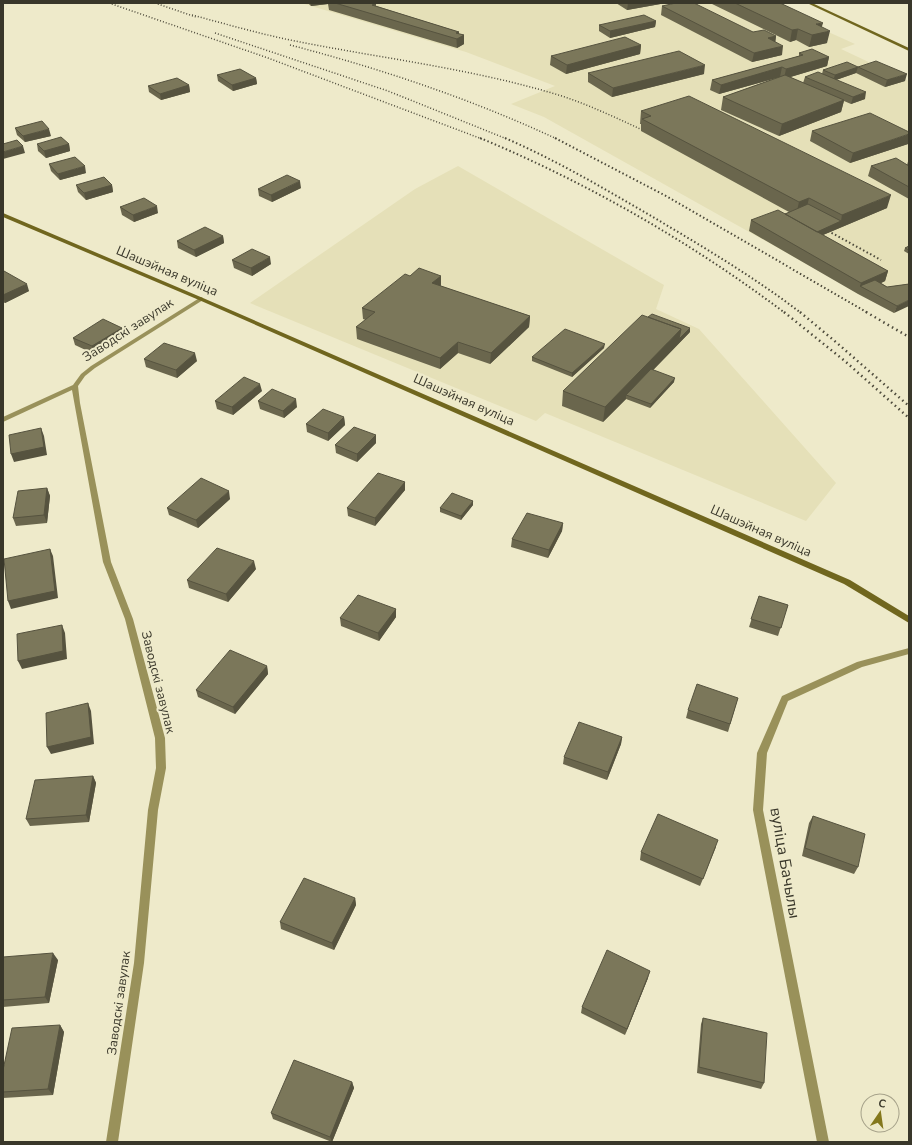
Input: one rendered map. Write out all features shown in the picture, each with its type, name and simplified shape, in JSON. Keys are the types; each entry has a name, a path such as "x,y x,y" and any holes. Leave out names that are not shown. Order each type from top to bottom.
{"main road":[{"path":"809,3 909,50"},
{"name":"Шашэйная вуліца","path":"3,215 201,299 847,582 909,620"}],"street":[{"name":"Заводскі завулак","path":"112,1142 139,963 153,810 161,768 160,738 129,619 107,562 75,386 83,375 93,367 201,299"},
{"path":"3,420 75,386"},
{"name":"вуліца Бачылы","path":"823,1142 758,810 762,754 785,699 860,664 909,652"}],"shaded area":[{"path":"301,3 764,3 855,44 841,49 909,81 909,306 894,313 544,117 511,104 555,86 466,52"},
{"path":"458,166 664,285 656,309 699,329 836,483 806,521 545,413 536,421 250,303 415,189"}],"building":[{"path":"335,3 373,3 376,4 372,5 459,32 456,33 464,35 457,39"},
{"path":"676,3 694,3 753,32 764,30 776,36 768,38 783,46 754,53 662,6"},
{"path":"735,3 780,3 823,23 816,24 830,31 812,35 798,29 792,30"},
{"path":"644,15 656,21 610,31 599,25"},
{"path":"625,37 641,45 567,65 551,56"},
{"path":"812,49 829,57 786,69 782,67 721,85 712,80 803,55 799,53"},
{"path":"679,51 705,65 613,88 588,73"},
{"path":"876,61 907,74 887,80 858,67"},
{"path":"847,62 858,67 835,75 823,70"},
{"path":"240,69 256,78 232,85 217,75"},
{"path":"818,72 866,92 853,97 805,77"},
{"path":"785,75 844,100 782,124 723,97"},
{"path":"177,78 189,85 160,94 148,86"},
{"path":"689,96 891,195 842,215 809,198 799,202 642,119 651,116 641,111"},
{"path":"870,113 909,132 909,134 853,153 812,131"},
{"path":"42,121 49,129 23,136 15,128"},
{"path":"61,137 69,144 44,151 37,144"},
{"path":"17,140 23,146 3,152 3,144"},
{"path":"75,157 85,166 58,174 49,164"},
{"path":"896,158 909,166 909,187 871,166"},
{"path":"287,175 300,181 271,195 258,189"},
{"path":"104,177 112,185 84,193 76,185"},
{"path":"144,198 157,206 133,215 120,207"},
{"path":"808,204 841,221 817,232 785,214"},
{"path":"778,210 888,271 861,283 751,220"},
{"path":"205,227 223,236 194,250 177,241"},
{"path":"252,249 270,257 251,268 232,260"},
{"path":"419,268 441,276 432,283 530,316 491,353 458,342 440,358 356,327 375,312 362,308 405,274 410,276"},
{"path":"4,271 27,284 3,295"},
{"path":"875,280 887,287 909,284 909,300 897,306 860,286"},
{"path":"652,314 690,328 679,339 681,329 648,317"},
{"path":"642,315 681,329 605,407 563,391"},
{"path":"103,319 122,328 92,346 73,338"},
{"path":"565,329 605,344 572,373 532,357"},
{"path":"164,343 195,353 176,370 144,359"},
{"path":"651,369 675,378 651,404 626,395"},
{"path":"244,377 260,384 232,407 215,401"},
{"path":"272,389 296,399 283,411 258,401"},
{"path":"323,409 344,417 328,433 306,424"},
{"path":"354,427 376,435 357,454 335,445"},
{"path":"41,428 44,447 11,454 9,435"},
{"path":"378,473 405,482 375,518 347,508"},
{"path":"201,478 229,491 196,520 167,508"},
{"path":"47,488 44,515 13,518 18,491"},
{"path":"452,493 473,501 461,516 440,508"},
{"path":"527,513 563,523 549,550 512,539"},
{"path":"217,548 254,561 226,594 187,580"},
{"path":"50,549 55,591 8,601 4,559"},
{"path":"358,595 396,609 378,633 340,618"},
{"path":"759,596 788,605 781,628 751,619"},
{"path":"62,625 63,651 18,661 17,634"},
{"path":"230,650 267,666 233,707 196,690"},
{"path":"697,684 738,698 730,724 688,710"},
{"path":"88,703 91,737 47,747 46,713"},
{"path":"579,722 622,737 608,772 564,757"},
{"path":"93,776 86,815 26,819 35,780"},
{"path":"658,814 718,840 703,879 641,852"},
{"path":"813,816 865,834 858,867 805,848"},
{"path":"304,878 355,898 332,943 280,922"},
{"path":"607,950 650,971 627,1029 582,1007"},
{"path":"53,953 45,997 3,1000 3,957"},
{"path":"703,1018 767,1033 764,1083 699,1067"},
{"path":"60,1025 48,1089 3,1092 3,1070 12,1028"},
{"path":"294,1060 352,1082 330,1137 271,1113"}],"railway":[{"path":"109,3 268,58 482,139"},
{"path":"155,3 196,17"},
{"path":"192,15 282,38 430,65 532,87 587,105 651,134"},
{"path":"215,33 388,91 507,139"},
{"path":"290,45 358,64 426,86 525,124 556,139"},
{"path":"480,138 560,174 638,216 713,262 785,313"},
{"path":"505,138 566,168 663,223 751,277 801,313"},
{"path":"556,139 668,197 868,313"},
{"path":"821,227 881,260"},
{"path":"784,312 846,362 909,418"},
{"path":"800,312 909,406"},
{"path":"866,312 909,337"}]}
